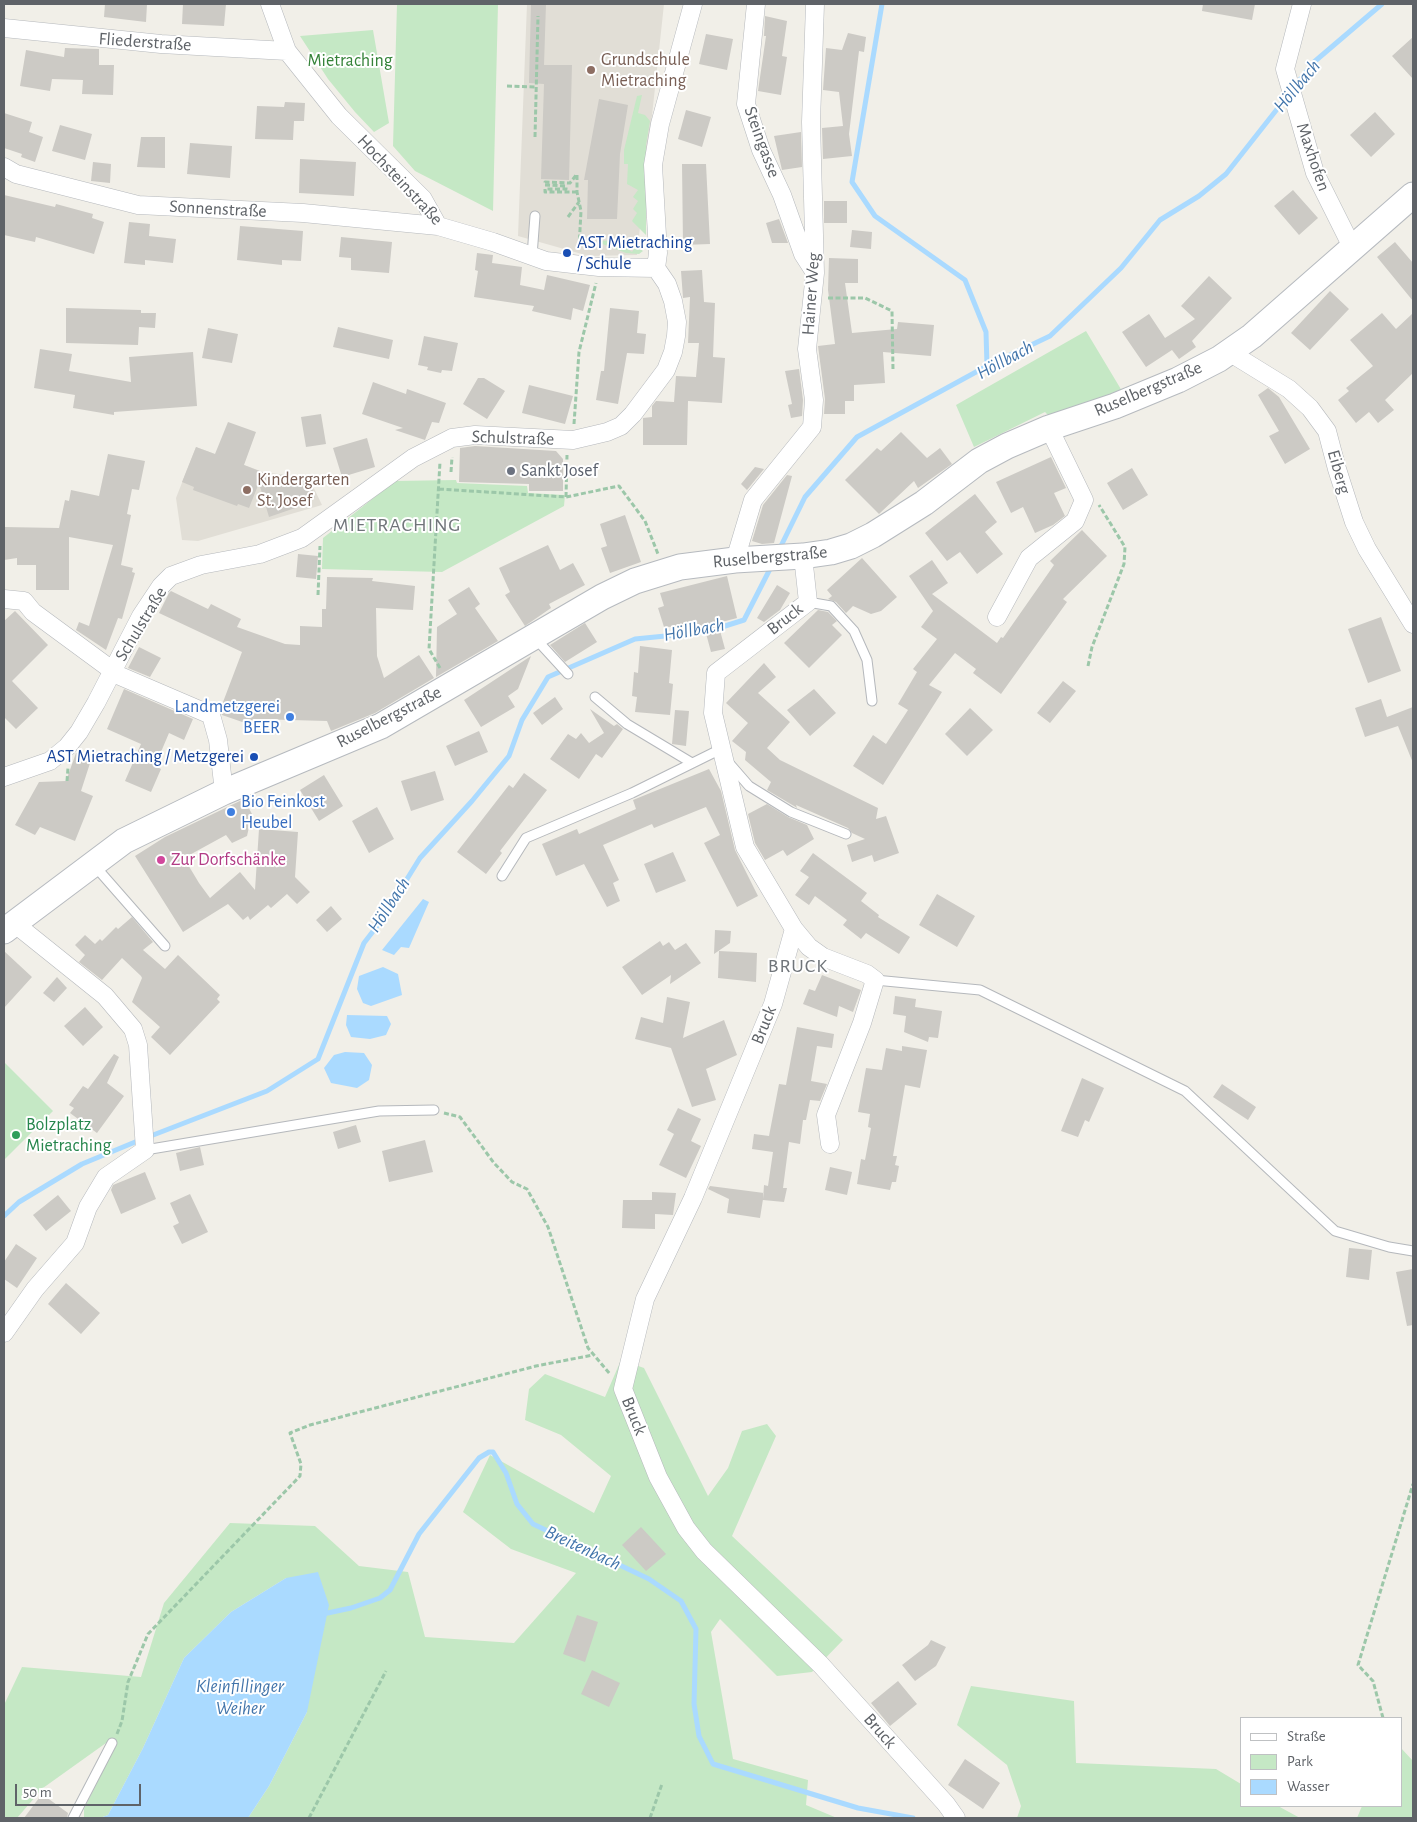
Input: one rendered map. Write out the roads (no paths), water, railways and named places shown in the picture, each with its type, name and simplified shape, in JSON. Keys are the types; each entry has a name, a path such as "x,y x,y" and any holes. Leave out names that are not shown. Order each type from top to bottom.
{"main road":[{"name":"Ruselbergstraße","path":"7,923 124,841 224,792 381,726 535,638 602,597 661,572 689,565 735,560 795,557 831,552 873,535 924,503 979,462 1007,446 1048,428 1115,406 1178,380 1229,352 1252,336 1413,195"}],"street":[{"name":"Hochsteinstraße","path":"270,4 287,51 338,116 422,199 438,226 546,261 599,267 656,268"},
{"path":"656,268 658,254 653,165 660,124 693,4"},
{"name":"Steingasse","path":"756,4 746,104 761,150 782,195 803,254 815,272"},
{"name":"Hainer Weg","path":"735,560 753,500 812,427 814,400 807,349 815,272 811,122 816,4"},
{"name":"Maxhofen","path":"1302,4 1286,69 1315,173 1353,249"},
{"name":"Fliederstraße","path":"4,28 161,44 287,51"},
{"name":"Sonnenstraße","path":"4,167 16,174 138,205 303,213 438,226"},
{"name":"Schulstraße","path":"4,777 50,761 67,747 79,732 141,616 171,576 200,566 260,554 302,538 413,458 452,438 475,435 573,440 607,432 621,426 633,414 666,370 673,352 677,322 673,301 666,284 656,268"},
{"name":"Eiberg","path":"1229,352 1289,389 1310,408 1328,431 1336,469 1354,522 1367,549 1413,624"},
{"path":"997,617 1029,558 1075,521 1084,500 1048,428"},
{"name":"Bruck","path":"795,557 808,602 716,672 713,713 745,847 794,929 809,947 823,957 867,974 875,980"},
{"path":"4,599 24,600 33,612 120,676 211,716 218,740 224,792"},
{"path":"4,1333 35,1289 74,1243 88,1207 106,1177 145,1149 138,1044 133,1029 106,996 7,923"},
{"name":"Bruck","path":"794,929 772,1004 693,1198 645,1299 623,1388 658,1476 686,1528 704,1551 821,1665 946,1804 956,1818"},
{"path":"830,1144 826,1115 862,1023 875,980"}],"lane":[{"path":"532,256 535,216"},
{"path":"808,602 831,606 854,630 867,660 872,701"},
{"path":"535,638 568,674"},
{"path":"594,697 626,724 692,763"},
{"path":"502,876 526,838 632,793 692,763 724,753"},
{"name":"Bruck","path":"724,753 749,786 791,812 846,834"},
{"path":"92,864 165,946"},
{"path":"875,980 980,990 1185,1091 1335,1231 1389,1247 1413,1251"},
{"path":"145,1149 379,1111 434,1110"},
{"path":"73,1818 112,1743"}],"water":[{"path":"423,899 429,902 409,948 401,947 394,955 382,950"},
{"path":"383,967 398,974 402,995 371,1006 363,1003 357,989 359,976"},
{"path":"347,1015 387,1016 391,1024 386,1035 370,1039 351,1037 346,1025"},
{"path":"345,1052 364,1053 372,1065 369,1080 357,1088 331,1083 324,1068 334,1055"},
{"name":"Kleinfillinger Weiher","path":"318,1572 329,1605 307,1712 269,1786 248,1818 100,1818 108,1815 143,1748 184,1658 231,1612 286,1578"}],"waterway":[{"path":"882,4 852,182 875,216 965,280 986,332 987,366"},
{"name":"Höllbach","path":"1294,87 1314,62 1382,4"},
{"name":"Höllbach","path":"779,550 805,497 857,437 987,366 1050,336 1121,268 1160,220 1199,196 1226,174 1289,94"},
{"name":"Höllbach","path":"148,1137 267,1091 318,1059 364,943 381,921 420,858 472,801 509,756 522,720 548,677 635,639 706,632 744,620 772,565"},
{"name":"Höllbach","path":"4,1216 19,1202 82,1164 140,1140"},
{"name":"Breitenbach","path":"323,1614 351,1608 380,1598 390,1590 419,1534 479,1458 489,1452 493,1452 506,1473 517,1504 533,1524 649,1579 681,1601 696,1629 694,1704 699,1736 713,1764 858,1808 913,1818"}],"place":[{"name":"Grundschule Mietraching","path":"591,70"},
{"name":"AST Mietraching / Schule","path":"567,253"},
{"name":"Sankt Josef","path":"511,471"},
{"name":"Kindergarten St. Josef","path":"247,490"},
{"name":"Landmetzgerei BEER","path":"290,717"},
{"name":"AST Mietraching / Metzgerei","path":"254,757"},
{"name":"Bio Feinkost Heubel","path":"231,812"},
{"name":"Zur Dorfschänke","path":"161,860"},
{"name":"Bolzplatz Mietraching","path":"16,1135"}],"district":[{"name":"MIETRACHING","path":"397,525"},
{"name":"BRUCK","path":"798,966"}],"park label":[{"name":"Mietraching","path":"350,61"}]}
